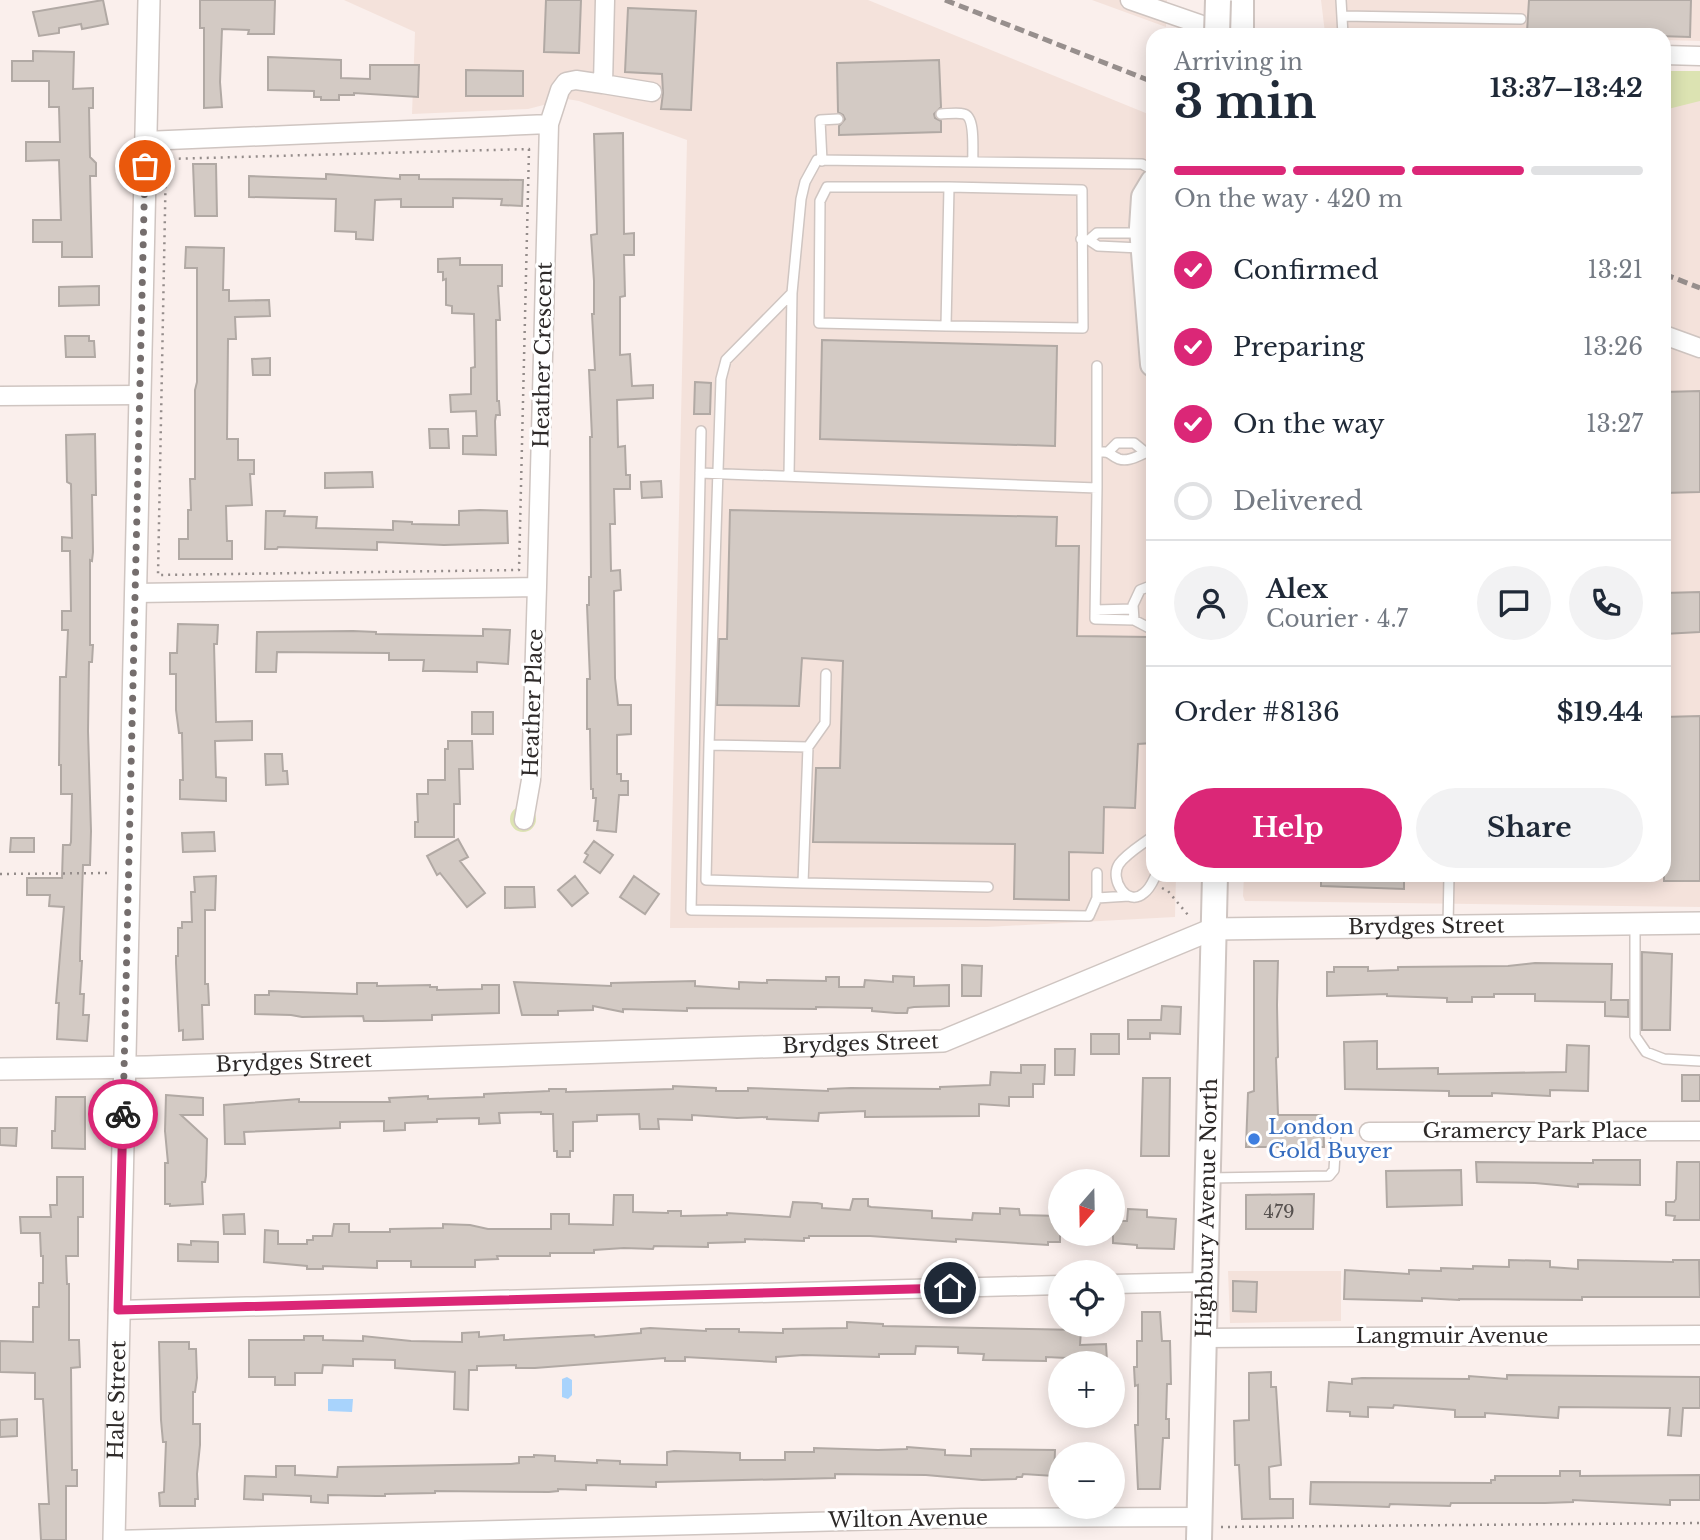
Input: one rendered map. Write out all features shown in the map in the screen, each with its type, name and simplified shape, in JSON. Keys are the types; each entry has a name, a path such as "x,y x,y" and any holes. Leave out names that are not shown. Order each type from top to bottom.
{"main road":[{"path":"1217,28 1218,0"},
{"path":"1241,0 1241,28"},
{"path":"1146,194 1143,240 1146,277"},
{"name":"Highbury Avenue North","path":"1206,1528 1203,1338 1215,882"}],"street":[{"name":"Hale Street","path":"114,1540 149,0"},
{"path":"605,0 603,84 652,92"},
{"path":"1130,0 1211,28"},
{"path":"1671,55 1700,56"},
{"name":"Heather Crescent","path":"537,587 549,124 560,90 566,82 576,80 603,84"},
{"path":"145,141 549,124"},
{"path":"1671,338 1700,348"},
{"path":"0,396 139,395"},
{"path":"135,593 537,587"},
{"name":"Heather Place","path":"524,820 531,780 537,587"},
{"name":"Brydges Street","path":"0,1069 124,1068 943,1041 1213,929 1700,923"},
{"name":"Gramercy Park Place","path":"1369,1132 1700,1131"},
{"path":"1125,1284 1204,1282"},
{"path":"118,1310 1048,1285"},
{"name":"Langmuir Avenue","path":"1203,1338 1700,1335"},
{"name":"Wilton Avenue","path":"114,1540 962,1518 1206,1528"}],"lane":[{"path":"1341,0 1343,28"},
{"path":"1342,16 1521,19"},
{"path":"941,114 964,114 969,117 972,123 972,162"},
{"path":"822,160 820,120 838,119"},
{"path":"789,475 792,293 805,182 817,160 1142,164 1146,166"},
{"path":"827,187 949,187 1082,190 1085,239 1083,328 819,323 820,201 827,187"},
{"path":"946,326 949,187"},
{"path":"1085,239 1097,233 1143,240"},
{"path":"1085,239 1098,246 1143,240"},
{"path":"792,293 726,360 721,379 706,880 988,887"},
{"path":"1096,614 1097,366"},
{"path":"701,431 691,909 1089,916 1097,898 1097,873"},
{"path":"1109,452 1117,443 1134,443 1146,450"},
{"path":"1097,452 1109,452 1119,459 1134,459 1146,453"},
{"path":"700,473 1097,488"},
{"path":"1134,621 1136,597 1140,590 1146,588"},
{"path":"1096,614 1133,609"},
{"path":"1096,614 1134,621 1146,627"},
{"path":"803,883 808,747 825,723 826,674"},
{"path":"709,745 808,747"},
{"path":"1129,896 1118,888 1117,868 1120,862 1146,842"},
{"path":"1097,898 1138,897 1146,892 1152,882"},
{"path":"1448,926 1449,882"},
{"path":"1635,924 1635,1036 1646,1052 1664,1059 1700,1061"},
{"path":"1206,1178 1329,1176 1334,1170 1336,1136"}],"path":[{"path":"529,149 519,570 158,575 166,159 529,149"},
{"path":"0,874 108,873"},
{"path":"1159,887 1168,891 1188,915"},
{"path":"1206,1528 1700,1523"}],"shaded area":[{"path":"344,0 868,0 1146,113 1146,882 1176,882 1175,917 987,927 670,928 687,140 567,99 528,109 412,114 415,32"},
{"path":"1092,0 1167,0 1166,27"},
{"path":"1321,0 1700,0 1700,41 1671,40 1671,28 1324,28"},
{"path":"1671,73 1700,74 1700,907 1245,901 1244,882 1671,882"},
{"path":"1228,1271 1341,1271 1341,1321 1230,1323"}],"green space":[{"path":"1671,71 1700,71 1700,101 1671,108"},
{"path":"523,806 532,810 536,819 532,828 523,832 514,828 510,819 514,810"}],"water":[{"path":"567,1377 572,1380 572,1395 568,1399 562,1397 562,1379"},
{"path":"328,1399 353,1399 352,1412 328,1411"}],"building":[{"path":"103,0 108,24 82,29 81,24 59,28 59,33 39,36 33,12"},
{"path":"200,0 275,0 274,34 248,34 249,30 222,29 222,107 204,108 204,28 200,28"},
{"path":"546,0 581,0 579,53 544,52"},
{"path":"1529,0 1691,0 1690,37 1671,36 1671,28 1527,28"},
{"path":"628,8 696,11 691,110 661,109 662,74 625,72"},
{"path":"33,51 74,52 73,89 93,88 93,108 89,108 90,157 96,163 96,176 90,176 92,257 62,257 62,242 33,242 33,220 61,220 59,160 26,161 26,142 60,142 59,107 49,107 49,81 12,81 12,61 33,61"},
{"path":"268,57 341,60 341,78 370,79 370,65 419,65 418,97 354,93 339,95 339,100 321,100 321,97 314,97 314,91 268,90"},
{"path":"939,60 941,107 934,114 935,118 941,121 941,132 839,135 839,126 845,119 838,112 837,63"},
{"path":"466,70 523,71 523,96 466,96"},
{"path":"623,133 624,234 634,233 634,255 624,255 625,296 620,297 620,355 630,354 632,386 653,385 653,398 617,400 618,447 625,446 626,475 630,475 630,489 614,489 615,524 610,524 611,571 620,570 621,590 614,591 615,678 618,705 631,705 631,734 617,735 617,774 621,774 621,781 628,781 628,795 619,795 616,832 597,830 598,821 594,821 596,798 593,798 591,789 590,729 587,729 587,679 590,679 587,605 591,577 592,437 589,370 595,370 591,235 597,234 594,134"},
{"path":"193,164 216,164 217,216 195,216"},
{"path":"326,174 400,179 400,175 419,175 419,179 523,180 522,206 501,205 502,199 453,198 453,207 401,207 401,199 375,200 373,240 356,239 356,232 335,231 336,199 249,197 249,176 326,179"},
{"path":"186,247 224,248 223,290 229,290 229,301 269,300 270,316 235,317 236,339 228,339 227,439 238,439 238,460 254,460 254,474 250,474 252,505 226,506 227,541 232,541 232,559 179,559 179,539 188,539 190,479 195,479 197,268 185,268"},
{"path":"460,258 460,265 502,265 502,286 498,286 500,320 496,320 497,401 500,415 496,415 495,421 496,455 463,454 463,436 477,436 476,411 451,412 450,395 471,394 471,368 475,367 474,314 452,313 452,306 446,305 446,279 443,280 443,272 438,272 438,259"},
{"path":"99,286 99,305 59,306 59,287"},
{"path":"65,336 89,336 89,341 94,341 95,357 66,357"},
{"path":"822,340 1057,346 1055,446 820,439"},
{"path":"270,358 270,375 253,375 252,359"},
{"path":"695,382 711,383 710,414 694,414"},
{"path":"1700,391 1700,492 1671,493 1671,392"},
{"path":"429,429 448,429 449,448 430,448"},
{"path":"95,434 96,495 92,495 93,552 92,561 90,560 90,645 93,645 92,662 89,662 88,731 91,831 90,865 83,865 80,953 83,1015 89,1015 87,1041 57,1039 59,1003 56,1003 64,907 49,906 50,895 27,895 27,878 62,878 63,845 70,845 71,842 72,794 61,794 59,765 60,677 66,677 68,630 62,630 62,611 71,611 70,551 62,551 62,537 72,538 71,484 67,482 66,435"},
{"path":"372,472 373,487 325,488 325,473"},
{"path":"661,481 662,497 642,498 641,482"},
{"path":"730,510 1057,517 1056,546 1079,546 1077,636 1146,637 1146,743 1138,744 1135,808 1104,807 1103,853 1069,852 1069,900 1014,899 1015,844 813,842 816,768 840,768 843,661 802,658 799,706 717,705 719,639 727,639"},
{"path":"266,511 285,511 284,516 317,517 316,528 393,530 393,521 459,525 459,511 507,511 508,543 444,545 377,542 377,550 278,547 265,549"},
{"path":"1700,592 1700,632 1671,634 1671,593"},
{"path":"178,624 218,625 217,644 214,644 216,722 252,721 252,740 215,741 216,777 226,778 226,801 180,799 180,780 183,780 182,733 179,733 176,710 176,674 170,674 170,653 177,653"},
{"path":"483,629 510,630 508,664 477,662 477,672 423,671 424,660 389,660 389,653 277,652 276,672 256,672 257,632 353,631 376,634 483,636"},
{"path":"472,712 493,712 493,734 472,734"},
{"path":"1700,716 1700,881 1671,881 1671,717"},
{"path":"448,741 472,741 473,769 459,769 460,804 454,804 454,837 415,837 415,822 418,822 417,794 428,794 428,780 445,780 445,749 448,749"},
{"path":"265,754 282,754 283,771 287,771 288,784 266,785"},
{"path":"214,832 215,851 183,852 182,833"},
{"path":"11,838 34,838 34,852 10,852"},
{"path":"458,839 468,857 460,861 485,893 467,907 440,873 437,875 427,856"},
{"path":"594,841 613,855 600,873 584,862 588,855 585,853"},
{"path":"216,876 215,910 205,910 205,984 208,984 209,1005 202,1005 203,1039 183,1040 183,1030 179,1031 176,963 178,928 182,928 182,922 192,922 191,892 195,892 194,877"},
{"path":"575,876 588,893 572,906 558,890"},
{"path":"634,876 659,894 645,914 620,897"},
{"path":"1321,882 1404,882 1404,889 1321,886"},
{"path":"505,887 534,887 535,907 505,908"},
{"path":"1642,952 1672,954 1670,1030 1642,1030"},
{"path":"1254,961 1278,961 1278,1115 1323,1115 1324,1147 1246,1147 1248,1093 1254,1091"},
{"path":"1535,963 1612,964 1611,1000 1628,1000 1628,1017 1605,1016 1605,1002 1535,1001 1535,994 1494,994 1494,997 1472,997 1472,1002 1447,1002 1447,998 1387,994 1327,996 1327,972 1334,972 1334,967 1368,967 1368,971 1398,970 1398,967 1508,966"},
{"path":"962,965 982,966 981,996 962,996"},
{"path":"893,976 914,977 914,986 949,985 949,1006 914,1007 908,1008 907,1013 896,1013 872,1011 872,1008 816,1007 687,1008 687,1011 623,1009 623,1012 593,1006 593,1010 558,1011 558,1015 522,1015 514,982 611,986 611,983 695,981 695,986 739,989 739,982 826,981 826,977 839,977 839,987 864,987 865,980 893,982"},
{"path":"357,983 377,983 377,986 430,985 437,987 437,990 482,989 482,985 499,985 499,1013 432,1015 432,1020 382,1021 364,1021 363,1016 302,1017 255,1014 255,995 269,995 269,991 357,994"},
{"path":"1162,1006 1181,1007 1180,1034 1150,1033 1150,1039 1128,1039 1128,1020 1161,1020"},
{"path":"1091,1034 1119,1034 1119,1054 1091,1054"},
{"path":"1377,1041 1377,1069 1438,1068 1438,1074 1566,1072 1567,1045 1589,1046 1588,1091 1550,1090 1550,1096 1492,1093 1492,1096 1449,1096 1449,1091 1345,1089 1344,1042"},
{"path":"1055,1049 1075,1049 1074,1075 1055,1075"},
{"path":"1021,1065 1045,1065 1044,1084 1033,1084 1033,1097 1009,1097 1009,1106 979,1104 979,1116 865,1117 865,1111 819,1113 818,1121 692,1115 692,1120 658,1119 659,1129 640,1129 639,1114 597,1115 597,1121 573,1122 573,1151 570,1151 570,1157 557,1157 557,1151 554,1151 553,1114 541,1112 499,1113 500,1123 479,1124 479,1118 405,1123 405,1130 384,1131 384,1121 340,1122 340,1128 244,1132 245,1144 225,1144 224,1105 299,1099 299,1102 390,1102 389,1098 484,1097 484,1094 549,1089 566,1089 566,1092 673,1089 673,1086 716,1088 716,1091 748,1091 748,1088 828,1091 851,1088 940,1089 990,1085 991,1072 1021,1073"},
{"path":"1682,1075 1700,1075 1700,1101 1682,1101"},
{"path":"1143,1078 1170,1078 1169,1156 1141,1156"},
{"path":"166,1095 203,1098 203,1115 181,1115 207,1139 206,1176 205,1182 202,1182 203,1204 165,1204 165,1163 168,1163"},
{"path":"56,1097 85,1097 85,1149 52,1148"},
{"path":"0,1128 17,1128 16,1146 0,1145"},
{"path":"1593,1160 1640,1160 1640,1185 1578,1184 1578,1187 1477,1182 1476,1162 1593,1163"},
{"path":"1677,1162 1700,1162 1700,1220 1674,1220 1675,1216 1666,1215 1666,1202 1674,1202 1676,1199"},
{"path":"1461,1170 1462,1205 1387,1207 1386,1171"},
{"path":"57,1177 83,1177 83,1217 78,1217 78,1256 66,1256 69,1340 79,1340 80,1367 71,1368 72,1470 77,1470 77,1486 66,1486 66,1540 41,1540 39,1504 49,1504 43,1399 35,1399 35,1373 0,1372 0,1341 33,1342 33,1307 39,1307 39,1283 43,1283 43,1256 40,1233 21,1233 20,1217 51,1217 50,1205 57,1205"},
{"path":"1314,1194 1313,1229 1246,1229 1246,1195"},
{"path":"614,1195 633,1195 633,1212 681,1211 681,1216 727,1213 790,1217 793,1202 817,1203 822,1204 822,1208 850,1210 853,1199 868,1199 868,1206 871,1207 932,1211 932,1218 972,1220 973,1213 1000,1214 1000,1208 1019,1209 1020,1215 1048,1216 1048,1245 956,1239 956,1242 870,1236 809,1236 804,1238 804,1241 745,1239 745,1242 708,1243 708,1247 654,1246 653,1249 594,1250 594,1253 550,1253 550,1256 497,1256 498,1259 475,1260 475,1267 411,1267 411,1261 377,1261 377,1268 323,1266 323,1269 307,1269 307,1266 264,1262 265,1230 278,1231 278,1244 307,1244 307,1240 313,1240 313,1236 332,1236 334,1224 349,1224 349,1232 443,1228 443,1224 488,1229 551,1229 551,1214 569,1214 569,1224 613,1225"},
{"path":"1128,1209 1147,1210 1147,1217 1176,1219 1174,1249 1137,1248 1137,1245 1125,1244"},
{"path":"244,1214 245,1234 224,1234 223,1215"},
{"path":"191,1241 218,1242 218,1262 178,1261 178,1244 191,1245"},
{"path":"1509,1260 1550,1261 1550,1267 1578,1269 1578,1260 1699,1260 1700,1297 1582,1297 1582,1300 1422,1298 1422,1301 1344,1299 1345,1270 1409,1274 1409,1270 1509,1267"},
{"path":"1233,1281 1257,1282 1256,1312 1233,1311"},
{"path":"1142,1312 1160,1312 1162,1341 1170,1341 1171,1384 1167,1384 1166,1419 1169,1419 1169,1438 1163,1438 1160,1489 1138,1489 1135,1425 1138,1425 1138,1385 1135,1386 1134,1367 1137,1367 1137,1341 1142,1341"},
{"path":"847,1322 883,1326 1048,1329 1048,1337 1081,1337 1080,1345 1106,1344 1106,1351 1048,1351 1046,1361 983,1360 984,1354 958,1353 958,1347 916,1346 915,1354 879,1354 879,1357 803,1355 776,1357 776,1362 685,1357 685,1361 665,1361 665,1358 535,1368 516,1368 516,1365 477,1366 477,1370 469,1370 468,1410 454,1409 455,1372 395,1368 395,1360 353,1359 353,1366 323,1365 322,1373 295,1373 295,1385 275,1385 275,1377 249,1377 249,1340 304,1340 304,1336 323,1336 323,1340 363,1341 363,1336 462,1342 462,1333 479,1332 479,1337 504,1335 504,1340 595,1337 641,1333 641,1329 650,1328 706,1331 739,1329 739,1332 783,1333 783,1329 847,1328"},
{"path":"159,1342 189,1342 189,1349 196,1349 197,1378 193,1392 193,1424 200,1424 200,1445 198,1499 195,1499 195,1506 160,1506 159,1493 164,1492 166,1442 163,1442 161,1420"},
{"path":"1271,1372 1271,1387 1276,1387 1281,1465 1269,1467 1270,1499 1293,1499 1293,1518 1242,1519 1239,1465 1235,1465 1234,1421 1249,1420 1249,1373"},
{"path":"1507,1375 1700,1377 1700,1408 1683,1408 1681,1436 1668,1435 1670,1408 1559,1407 1558,1418 1485,1413 1485,1417 1455,1417 1455,1410 1394,1405 1393,1408 1368,1407 1368,1417 1350,1416 1350,1412 1327,1411 1329,1382 1352,1384 1352,1379 1362,1378 1469,1379 1469,1376 1507,1379"},
{"path":"17,1419 17,1436 0,1437 0,1420"},
{"path":"814,1448 945,1450 945,1455 971,1456 971,1449 1048,1450 1048,1476 1023,1474 1016,1479 982,1480 926,1475 835,1474 835,1478 656,1482 656,1487 586,1485 586,1490 558,1489 549,1492 435,1491 385,1496 328,1495 328,1503 311,1502 311,1496 263,1494 263,1500 244,1499 245,1476 276,1477 276,1466 295,1466 295,1475 337,1477 338,1467 511,1464 519,1463 519,1457 534,1455 555,1456 555,1461 597,1463 597,1460 620,1461 620,1464 667,1465 667,1452 674,1451 740,1453 740,1460 785,1460 785,1452 814,1452"},
{"path":"1560,1471 1580,1471 1580,1476 1700,1475 1700,1500 1670,1500 1670,1505 1573,1500 1545,1503 1451,1503 1450,1506 1390,1504 1389,1507 1310,1504 1311,1482 1491,1483 1495,1476 1560,1476"}],"railway":[{"path":"945,0 1146,79"},
{"path":"1671,277 1700,288"}],"way so far":[{"path":"123,1114 145,166"}],"place":[{"name":"London Gold Buyer","path":"1254,1139"}],"route":[{"path":"123,1114 118,1310 950,1288"}]}
